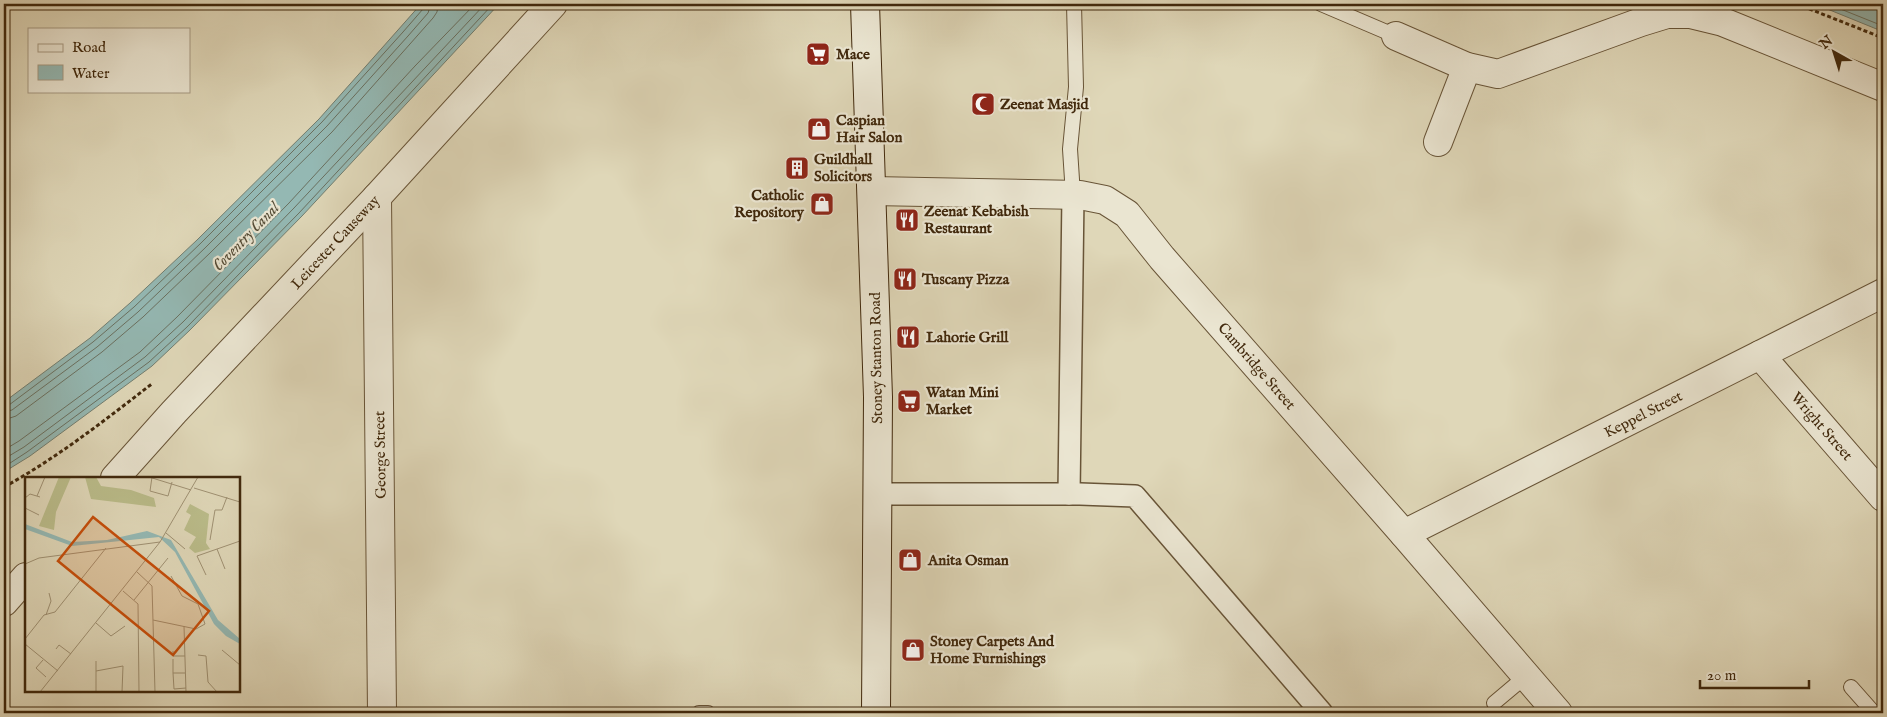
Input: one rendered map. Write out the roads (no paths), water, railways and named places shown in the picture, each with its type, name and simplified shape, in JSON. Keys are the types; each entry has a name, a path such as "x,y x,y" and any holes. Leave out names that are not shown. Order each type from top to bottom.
{"street":[{"name":"Leicester Causeway","path":"116,477 181,404 377,197 553,4"},
{"name":"Stoney Stanton Road","path":"865,4 878,397 876,713"},
{"path":"1396,36 1467,68 1498,74 1641,22 1668,14 1690,14 1723,22 1883,87"},
{"path":"1438,142 1467,68"},
{"name":"Cambridge Street","path":"872,191 1080,195 1104,200 1127,214 1162,258 1558,713"},
{"path":"1069,494 1073,195"},
{"name":"George Street","path":"377,197 382,713"},
{"name":"Keppel Street","path":"1404,534 1883,293"},
{"name":"Wright Street","path":"1760,355 1883,498"},
{"path":"878,494 1135,496 1322,713"},
{"path":"4,602 25,578"}],"lane":[{"path":"1073,195 1070,149 1076,87 1074,4"},
{"path":"1321,4 1396,36"},
{"path":"1494,703 1526,676"},
{"path":"1851,687 1874,713"},
{"path":"699,713 708,713"}],"water":[{"name":"Coventry Canal","path":"421,4 499,4 302,216 152,366 30,456 4,472 4,402 90,338 197,240 319,119"},
{"path":"1815,4 1883,4 1883,32 1879,30"}],"place":[{"name":"Mace","path":"818,54"},
{"name":"Zeenat Masjid","path":"983,104"},
{"name":"Caspian Hair Salon","path":"819,129"},
{"name":"Guildhall Solicitors","path":"797,168"},
{"name":"Catholic Repository","path":"822,204"},
{"name":"Zeenat Kebabish Restaurant","path":"907,220"},
{"name":"Tuscany Pizza","path":"905,279"},
{"name":"Lahorie Grill","path":"908,337"},
{"name":"Watan Mini Market","path":"909,401"},
{"name":"Anita Osman","path":"910,560"},
{"name":"Stoney Carpets And Home Furnishings","path":"913,650"}]}
